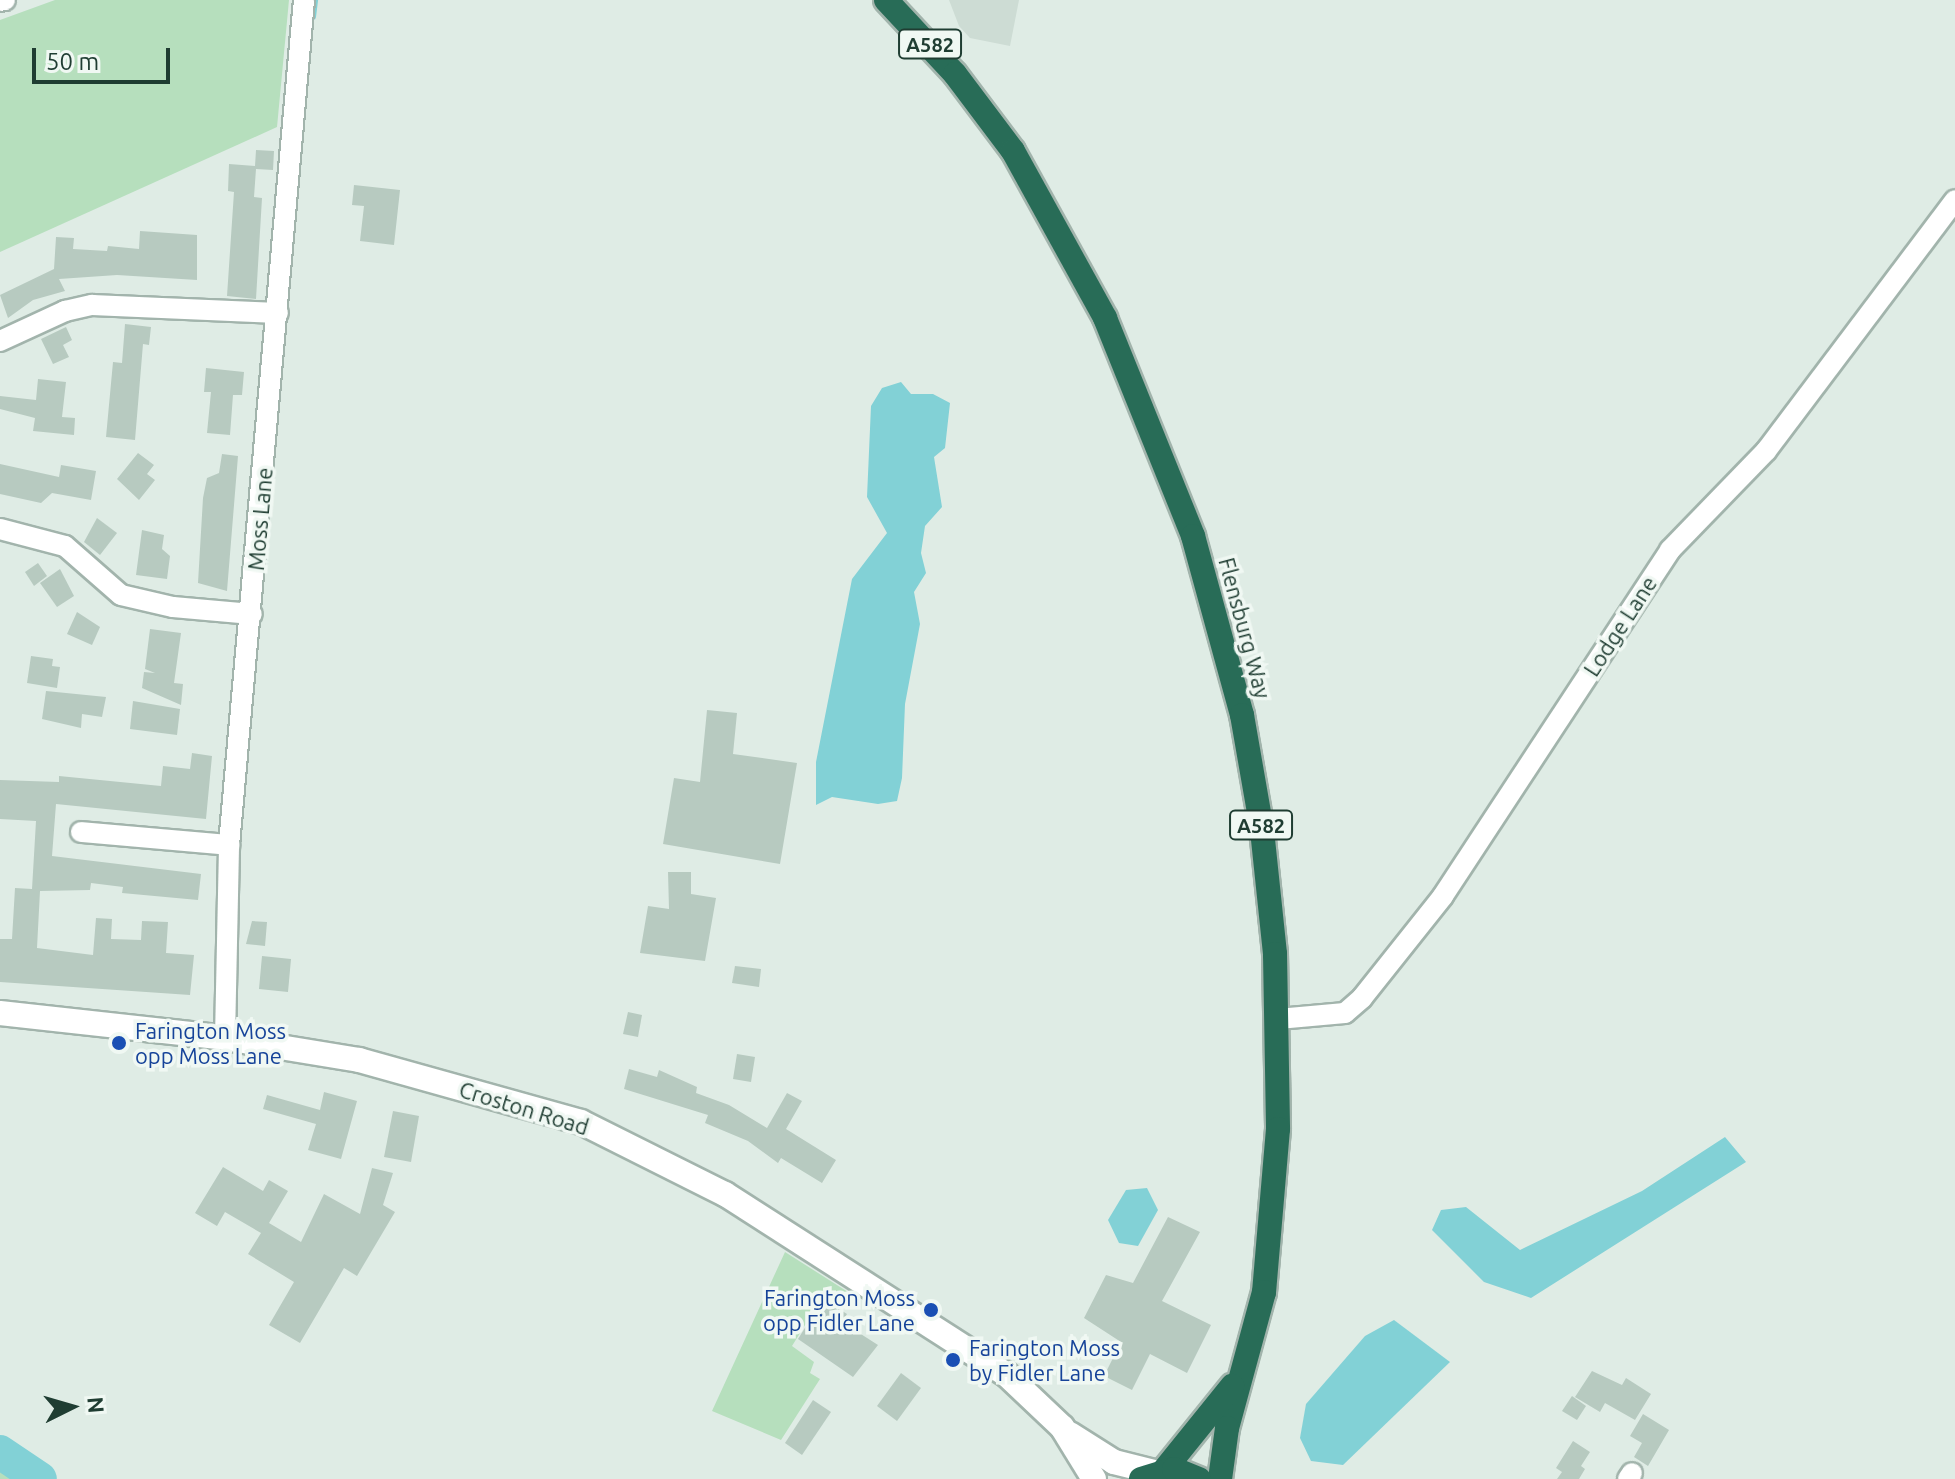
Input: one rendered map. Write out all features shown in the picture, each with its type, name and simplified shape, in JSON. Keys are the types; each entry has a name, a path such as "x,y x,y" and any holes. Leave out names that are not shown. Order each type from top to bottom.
{"highway":[{"name":"Flensburg Way","path":"886,0 970,92 1036,188 1105,318 1173,479 1211,593 1242,715 1269,892 1278,1019 1275,1186 1264,1292 1251,1353 1227,1428 1220,1479"},
{"name":"Flensburg Way","path":"1153,1473 1225,1397 1251,1353"},
{"path":"1153,1473 1199,1479"}],"street":[{"name":"Moss Lane","path":"225,1038 229,845 252,614 304,0"},
{"name":"Lodge Lane","path":"1278,1019 1345,1013 1362,998 1443,896 1670,550 1766,451 1955,200"},
{"path":"0,341 65,311 92,305 278,313"},
{"path":"0,529 65,546 121,595 173,607 252,614"},
{"path":"81,832 229,845"},
{"name":"Croston Road","path":"0,1013 225,1038 359,1060 581,1122 725,1194 1007,1375 1062,1427 1114,1462 1153,1473"},
{"name":"Croston Road","path":"1062,1427 1094,1479"}],"shaded area":[{"path":"949,0 1019,0 1010,46 970,38 959,26"}],"green space":[{"path":"55,0 289,0 277,127 0,252 0,20"},
{"path":"785,1252 859,1299 823,1296 792,1346 814,1362 810,1373 820,1379 781,1440 712,1411"},
{"path":"0,1460 29,1474 33,1479 0,1479"}],"water":[{"path":"901,382 911,394 933,394 950,403 945,448 934,457 942,507 925,526 921,553 926,573 914,592 920,624 905,704 902,778 897,801 878,804 832,797 816,805 816,762 852,579 887,533 867,497 871,406 882,388"},
{"path":"1725,1137 1746,1162 1531,1298 1484,1282 1432,1230 1441,1210 1466,1207 1520,1250 1642,1191"},
{"path":"1147,1188 1158,1210 1138,1246 1119,1243 1108,1220 1126,1190"},
{"path":"1394,1320 1450,1362 1343,1465 1311,1461 1300,1438 1306,1404 1365,1336"}],"building":[{"path":"256,150 274,151 273,170 256,169 254,197 262,198 256,299 227,296 234,192 228,191 229,164 255,166"},
{"path":"354,185 400,190 394,245 360,241 364,206 352,205"},
{"path":"140,231 197,235 197,280 117,275 59,279 65,291 33,300 8,318 0,295 54,269 56,237 74,238 73,249 107,251 108,246 139,249"},
{"path":"125,324 151,327 149,345 143,344 135,440 106,437 113,362 122,363"},
{"path":"66,327 72,340 63,345 69,357 53,364 41,339"},
{"path":"206,368 244,372 242,395 233,395 230,435 207,433 211,392 204,392"},
{"path":"38,379 66,382 62,417 75,418 74,435 33,431 35,418 0,409 0,396 36,400"},
{"path":"138,453 154,465 147,474 155,480 139,500 117,479"},
{"path":"222,454 238,456 227,591 198,583 203,498 207,478 219,473"},
{"path":"0,464 59,477 61,465 96,471 91,500 52,493 41,503 0,494"},
{"path":"97,518 117,533 100,555 84,542"},
{"path":"142,530 164,535 162,549 170,556 167,579 136,575"},
{"path":"38,563 47,576 34,586 25,572"},
{"path":"60,569 74,596 57,607 40,583"},
{"path":"77,612 100,627 92,645 67,634"},
{"path":"150,629 181,633 174,683 183,684 181,705 142,688 144,672 155,673 145,669"},
{"path":"31,656 53,659 52,666 60,667 57,688 27,683"},
{"path":"46,691 106,697 102,717 82,714 81,728 42,719"},
{"path":"133,701 180,709 177,735 130,729"},
{"path":"707,710 737,713 733,754 797,763 780,864 663,844 674,778 700,782"},
{"path":"192,753 212,756 206,819 56,804 52,856 201,874 198,900 122,893 123,887 91,883 90,890 40,891 37,948 93,955 96,918 112,919 111,939 141,940 142,921 168,922 166,953 194,955 190,995 0,982 0,939 12,939 15,888 32,889 36,821 0,819 0,780 59,782 59,776 161,786 163,766 190,769"},
{"path":"668,872 691,872 691,894 716,898 705,961 640,953 648,906 669,909"},
{"path":"252,921 267,922 265,946 246,944"},
{"path":"262,956 291,959 288,992 259,989"},
{"path":"735,966 761,969 759,987 732,983"},
{"path":"628,1012 642,1015 638,1037 623,1034"},
{"path":"737,1054 755,1057 751,1082 733,1079"},
{"path":"629,1069 657,1077 659,1070 697,1087 696,1093 729,1105 767,1128 787,1093 802,1101 786,1129 836,1160 822,1183 781,1158 778,1163 748,1141 705,1123 708,1115 624,1089"},
{"path":"324,1092 357,1101 341,1159 308,1150 316,1124 263,1109 267,1095 320,1110"},
{"path":"393,1111 419,1116 411,1162 384,1157"},
{"path":"223,1167 263,1191 269,1180 288,1191 269,1223 301,1242 324,1194 360,1214 372,1168 393,1173 383,1205 395,1212 357,1276 344,1268 300,1343 269,1325 294,1282 248,1254 261,1233 225,1212 217,1226 195,1213"},
{"path":"1168,1217 1200,1232 1162,1301 1211,1325 1187,1373 1150,1354 1132,1390 1104,1376 1121,1342 1084,1318 1106,1275 1133,1283"},
{"path":"823,1299 847,1314 842,1322 878,1345 853,1377 798,1339"},
{"path":"1592,1371 1622,1385 1626,1378 1651,1394 1635,1420 1605,1403 1600,1412 1575,1397"},
{"path":"901,1373 921,1388 897,1421 877,1406"},
{"path":"1572,1396 1586,1406 1577,1420 1562,1411"},
{"path":"813,1400 831,1412 802,1455 785,1443"},
{"path":"1643,1414 1669,1430 1648,1466 1634,1457 1642,1443 1630,1436"},
{"path":"1573,1441 1590,1452 1581,1466 1585,1469 1579,1479 1557,1479 1562,1472 1556,1468"}],"waterway":[{"path":"313,17 315,0"},
{"path":"0,1452 40,1479"}],"place":[{"name":"Farington Moss opp Moss Lane","path":"119,1043"},
{"name":"Farington Moss opp Fidler Lane","path":"931,1310"},
{"name":"Farington Moss by Fidler Lane","path":"953,1360"}]}
